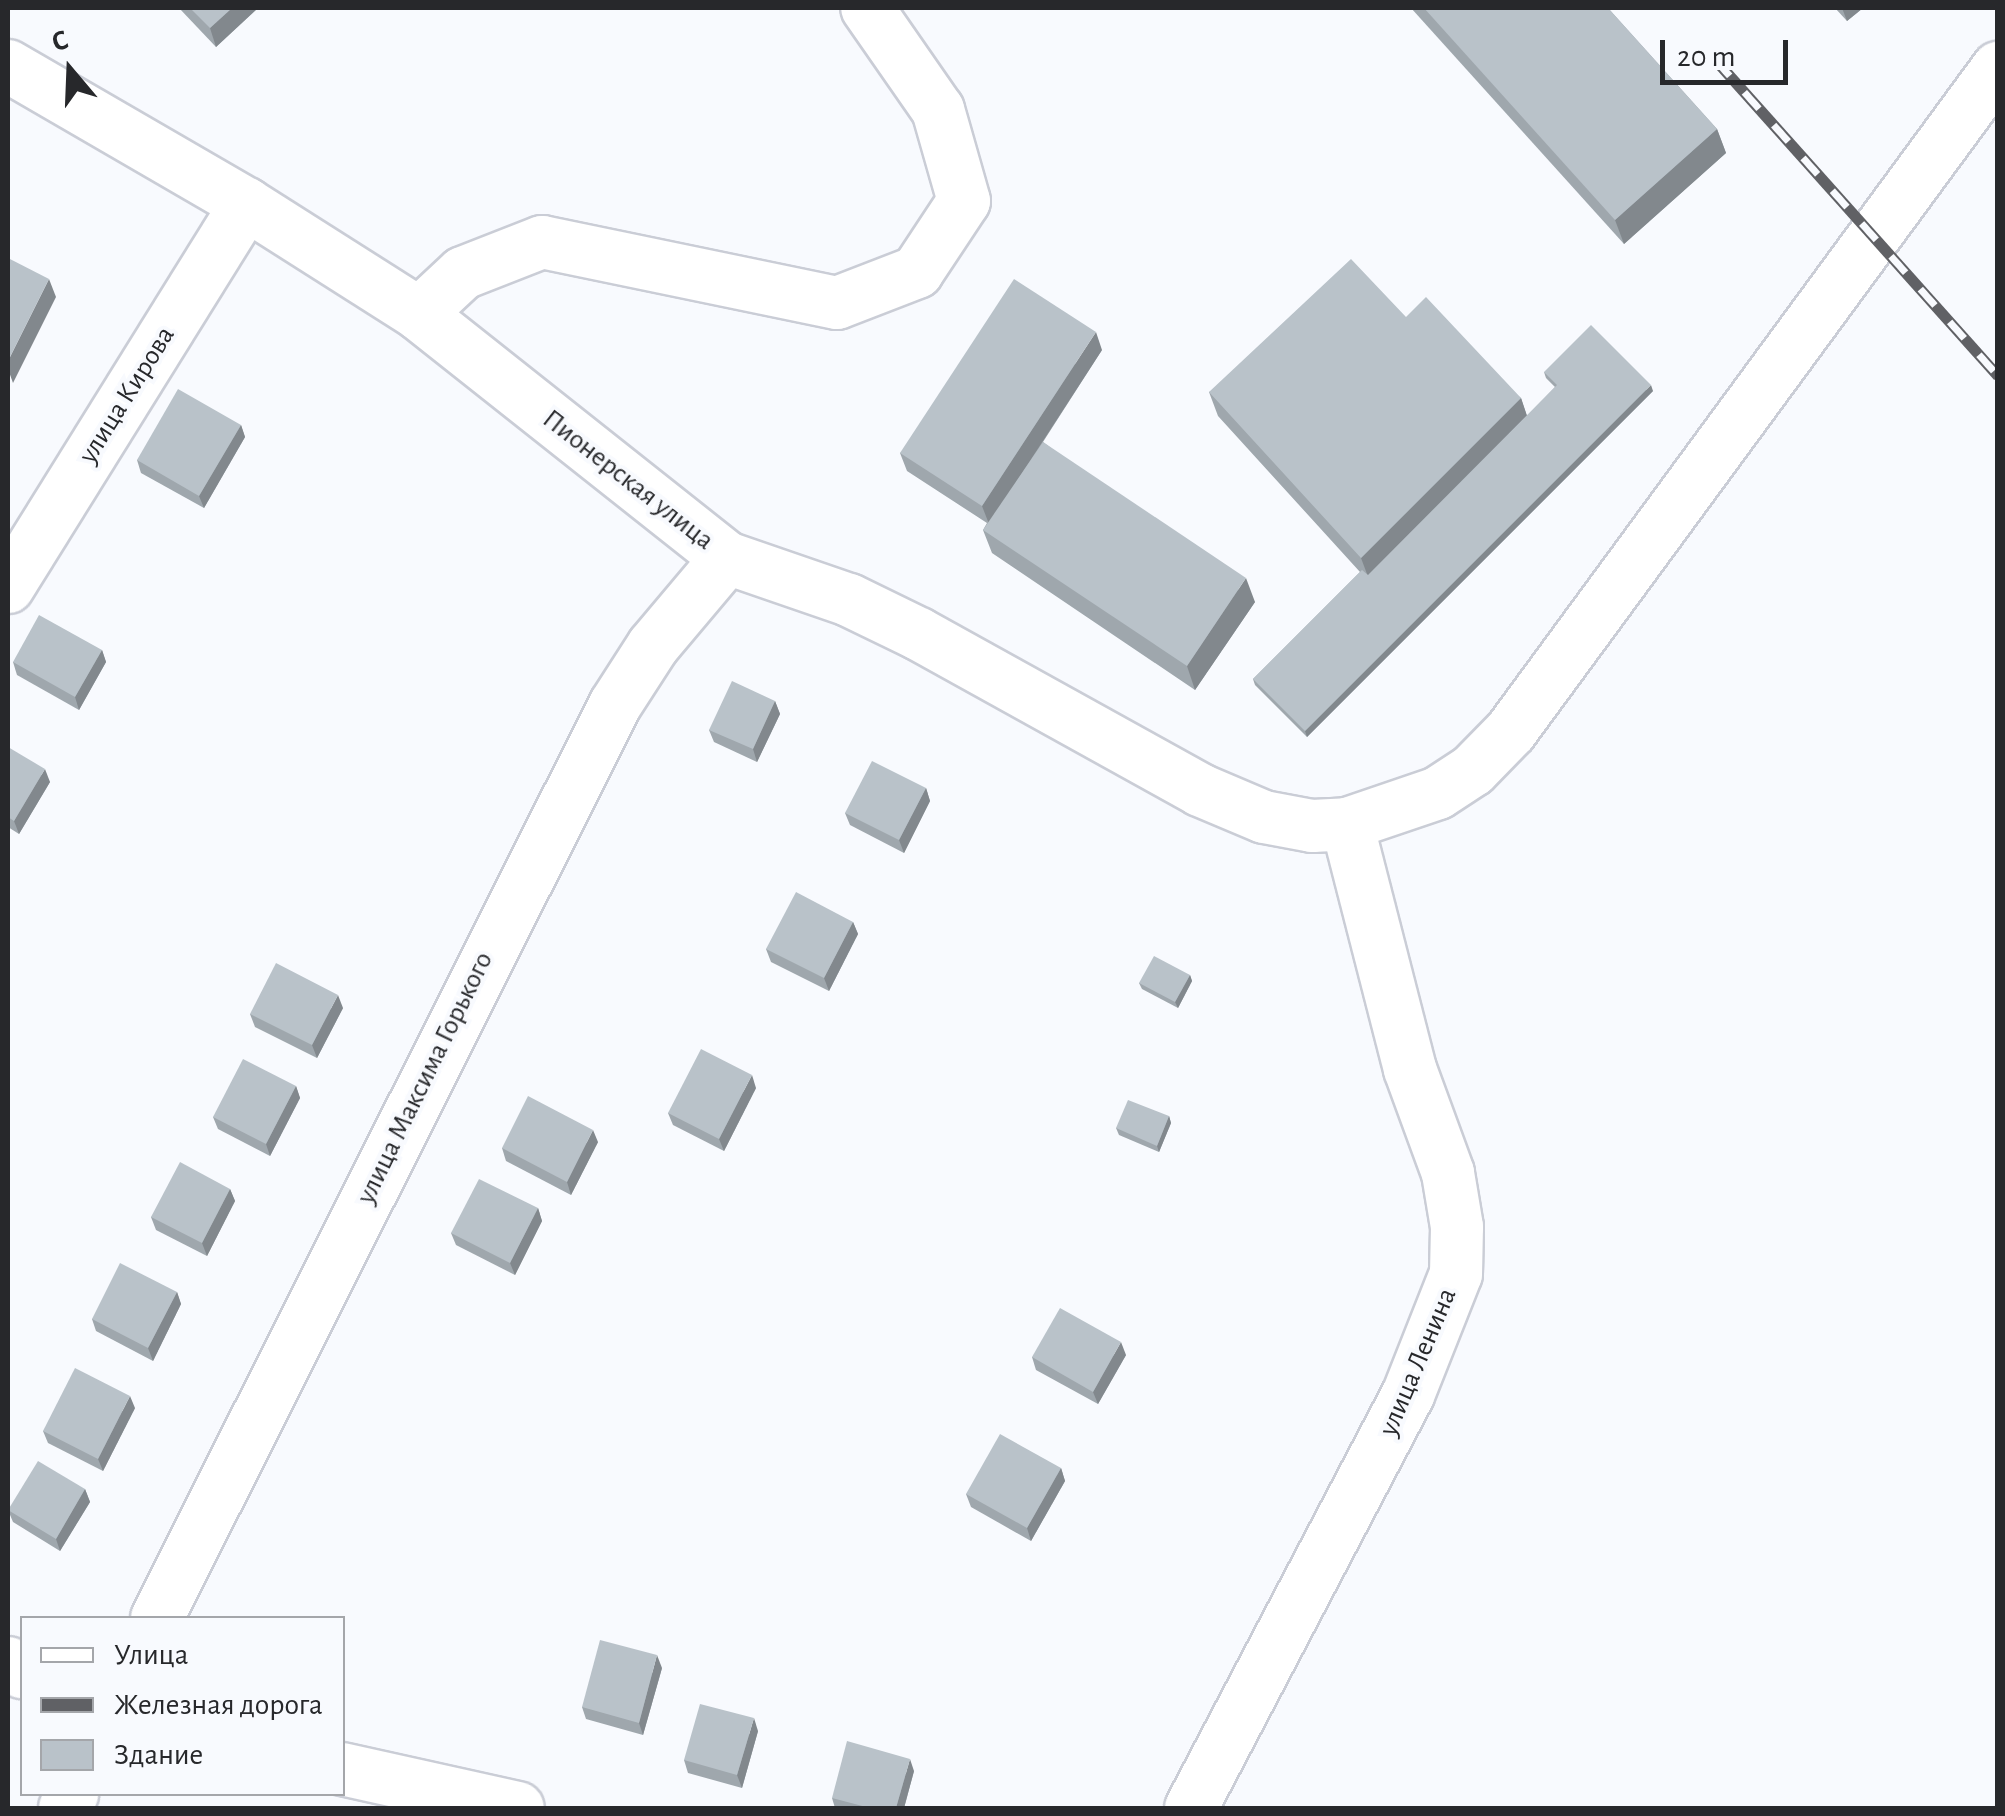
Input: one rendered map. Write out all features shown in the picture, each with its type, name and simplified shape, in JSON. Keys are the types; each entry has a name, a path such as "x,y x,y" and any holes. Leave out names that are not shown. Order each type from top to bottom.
{"street":[{"path":"418,314 463,274 542,242 837,303 918,272 964,202 938,110 866,8"},
{"name":"Пионерская улица","path":"8,66 246,204 418,314 727,558 866,609 1200,790 1264,818 1347,824"},
{"path":"1347,824 1438,793 1473,770 1511,731 1998,68"},
{"name":"улица Кирова","path":"8,586 246,204"},
{"name":"улица Максима Горького","path":"157,1616 614,705 653,646 727,558"},
{"name":"улица Ленина","path":"1192,1808 1408,1395 1456,1274 1457,1227 1448,1173 1410,1069 1347,824"},
{"path":"345,1770 518,1808"}],"building":[{"path":"190,8 232,8 210,28"},
{"path":"1424,8 1608,8 1717,129 1615,220"},
{"path":"8,258 49,279 8,361"},
{"path":"1351,259 1406,317 1426,297 1521,398 1361,558 1209,392"},
{"path":"1014,279 1096,332 982,506 900,453"},
{"path":"1591,325 1651,385 1305,731 1253,679 1362,570 1368,575 1557,385 1544,372"},
{"path":"178,389 241,425 199,496 137,460"},
{"path":"1043,442 1246,578 1187,666 983,530"},
{"path":"39,615 102,650 75,697 13,662"},
{"path":"732,681 775,701 753,749 709,730"},
{"path":"8,747 45,769 14,821 8,817"},
{"path":"872,761 926,788 899,840 845,813"},
{"path":"796,892 853,922 824,978 766,949"},
{"path":"1154,956 1190,975 1175,1002 1139,983"},
{"path":"276,963 338,995 312,1045 250,1014"},
{"path":"701,1049 752,1075 719,1139 668,1113"},
{"path":"243,1059 296,1086 266,1144 213,1117"},
{"path":"528,1096 593,1130 567,1182 502,1148"},
{"path":"1128,1100 1169,1116 1157,1146 1116,1128"},
{"path":"180,1162 230,1189 202,1243 151,1217"},
{"path":"479,1179 538,1208 510,1263 451,1233"},
{"path":"120,1263 177,1292 148,1348 92,1319"},
{"path":"1060,1308 1121,1342 1093,1392 1032,1357"},
{"path":"75,1368 130,1396 98,1459 43,1431"},
{"path":"1000,1434 1061,1468 1027,1528 966,1494"},
{"path":"38,1461 85,1489 56,1539 8,1510"},
{"path":"600,1640 657,1655 639,1723 582,1707"},
{"path":"700,1704 754,1718 737,1775 684,1760"},
{"path":"847,1741 910,1759 896,1808 870,1808 832,1798"}],"railway":[{"path":"1715,59 1998,376"}]}
